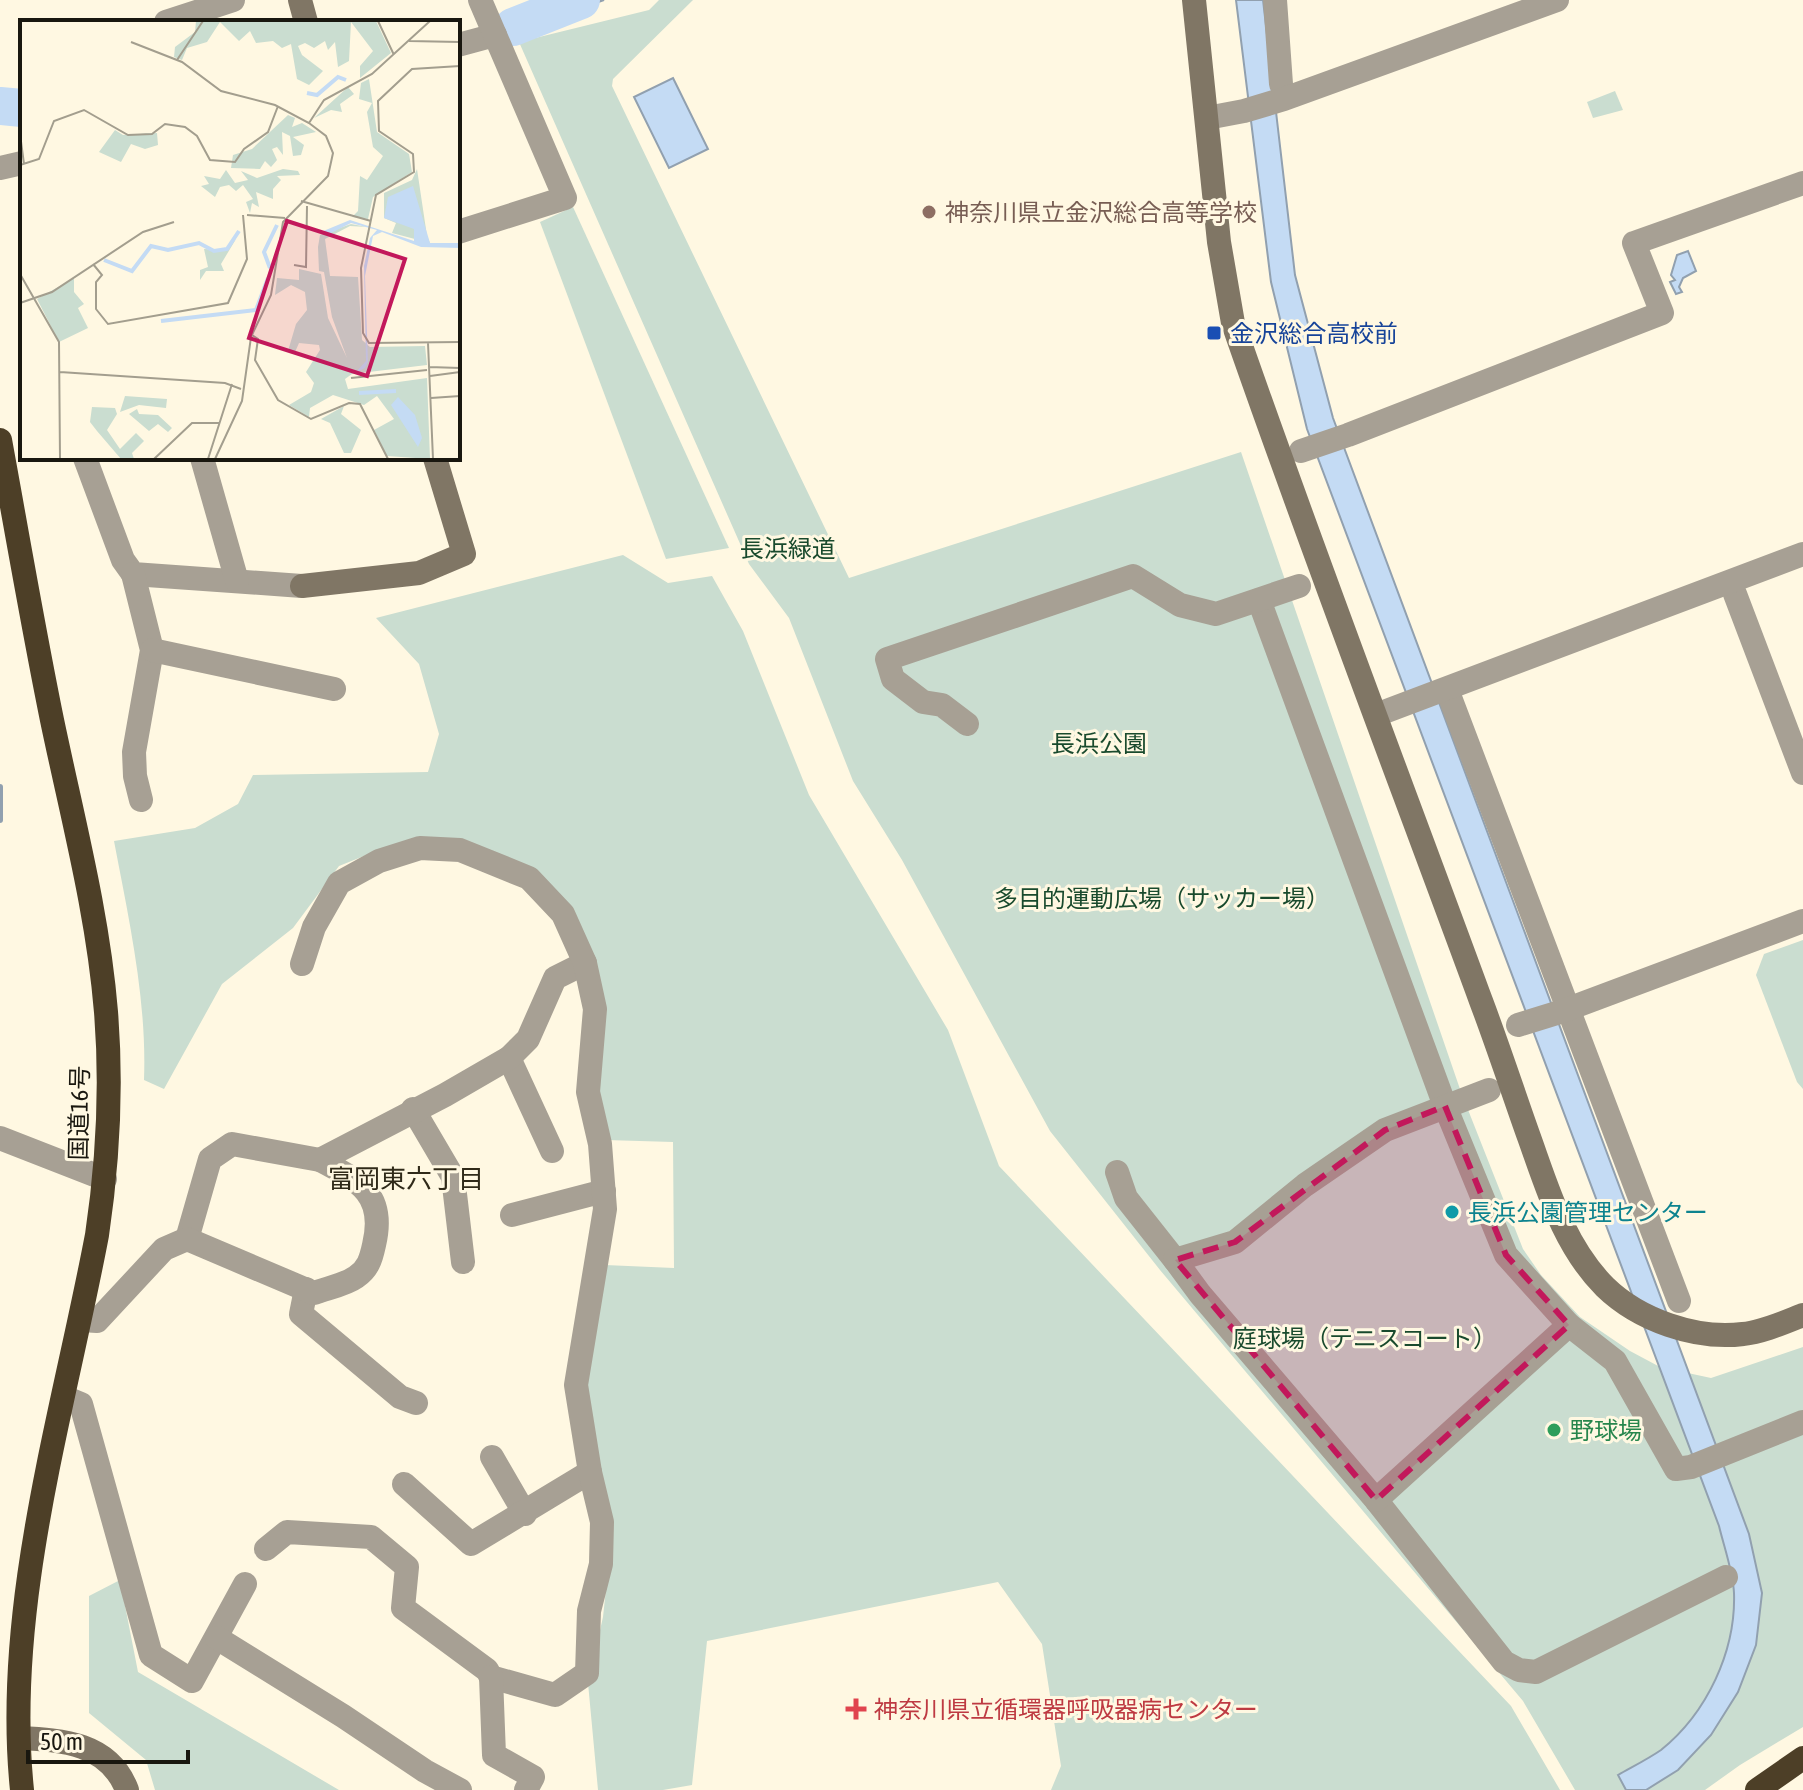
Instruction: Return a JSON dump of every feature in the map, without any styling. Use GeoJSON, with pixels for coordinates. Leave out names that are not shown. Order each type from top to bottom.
{"type":"FeatureCollection","features":[{"type":"Feature","properties":{"kind":"highway","name":"国道16号"},"geometry":{"type":"LineString","coordinates":[[0,440],[35,637],[94,924],[106,1010],[110,1096],[105,1179],[81,1320],[27,1585],[19,1738],[22,1790]]}},
{"type":"Feature","properties":{"kind":"highway"},"geometry":{"type":"LineString","coordinates":[[1757,1790],[1803,1758]]}},
{"type":"Feature","properties":{"kind":"highway"},"geometry":{"type":"LineString","coordinates":[[1767,1790],[1803,1770]]}},
{"type":"Feature","properties":{"kind":"street"},"geometry":{"type":"LineString","coordinates":[[172,20],[233,0]]}},
{"type":"Feature","properties":{"kind":"street"},"geometry":{"type":"LineString","coordinates":[[300,0],[305,20]]}},
{"type":"Feature","properties":{"kind":"street"},"geometry":{"type":"LineString","coordinates":[[460,231],[565,198],[480,0]]}},
{"type":"Feature","properties":{"kind":"street"},"geometry":{"type":"LineString","coordinates":[[1194,0],[1219,242],[1233,323],[1557,1217],[1578,1253],[1605,1287],[1629,1306],[1689,1331],[1716,1335],[1746,1334],[1803,1315]]}},
{"type":"Feature","properties":{"kind":"street"},"geometry":{"type":"LineString","coordinates":[[1275,0],[1283,92]]}},
{"type":"Feature","properties":{"kind":"street"},"geometry":{"type":"LineString","coordinates":[[1207,118],[1244,111],[1283,92],[1557,0]]}},
{"type":"Feature","properties":{"kind":"street"},"geometry":{"type":"LineString","coordinates":[[460,44],[495,35]]}},
{"type":"Feature","properties":{"kind":"street"},"geometry":{"type":"LineString","coordinates":[[0,168],[20,163]]}},
{"type":"Feature","properties":{"kind":"street"},"geometry":{"type":"LineString","coordinates":[[1301,451],[1662,313],[1634,243],[1803,183]]}},
{"type":"Feature","properties":{"kind":"street"},"geometry":{"type":"LineString","coordinates":[[86,460],[123,560],[133,574],[152,650],[134,752],[135,776],[141,800]]}},
{"type":"Feature","properties":{"kind":"street"},"geometry":{"type":"LineString","coordinates":[[203,460],[237,581]]}},
{"type":"Feature","properties":{"kind":"street"},"geometry":{"type":"LineString","coordinates":[[133,574],[302,586],[419,573],[464,554],[436,460]]}},
{"type":"Feature","properties":{"kind":"street"},"geometry":{"type":"LineString","coordinates":[[1376,715],[1411,702],[1446,695],[1803,554]]}},
{"type":"Feature","properties":{"kind":"street"},"geometry":{"type":"LineString","coordinates":[[967,724],[942,705],[923,702],[893,679],[887,659],[1133,576],[1180,605],[1216,614],[1299,586]]}},
{"type":"Feature","properties":{"kind":"street"},"geometry":{"type":"LineString","coordinates":[[1735,594],[1803,773]]}},
{"type":"Feature","properties":{"kind":"street"},"geometry":{"type":"LineString","coordinates":[[1259,600],[1445,1106],[1506,1255],[1569,1325],[1615,1361],[1676,1469],[1691,1467],[1803,1422]]}},
{"type":"Feature","properties":{"kind":"street"},"geometry":{"type":"LineString","coordinates":[[152,650],[334,689]]}},
{"type":"Feature","properties":{"kind":"street"},"geometry":{"type":"LineString","coordinates":[[1446,695],[1564,1011],[1679,1301]]}},
{"type":"Feature","properties":{"kind":"street"},"geometry":{"type":"LineString","coordinates":[[302,964],[314,927],[339,883],[379,861],[420,848],[460,850],[529,878],[563,914],[585,963],[595,1009],[588,1092],[600,1144],[605,1209],[576,1385],[590,1472],[602,1522],[601,1564],[589,1611],[587,1673],[555,1695],[491,1677]]}},
{"type":"Feature","properties":{"kind":"street"},"geometry":{"type":"LineString","coordinates":[[1518,1025],[1564,1011],[1803,921]]}},
{"type":"Feature","properties":{"kind":"street"},"geometry":{"type":"LineString","coordinates":[[320,1160],[509,1058],[528,1039],[555,978],[585,963]]}},
{"type":"Feature","properties":{"kind":"street"},"geometry":{"type":"LineString","coordinates":[[509,1058],[552,1151]]}},
{"type":"Feature","properties":{"kind":"street"},"geometry":{"type":"LineString","coordinates":[[1175,1260],[1235,1242],[1305,1185],[1385,1130],[1489,1090]]}},
{"type":"Feature","properties":{"kind":"street"},"geometry":{"type":"LineString","coordinates":[[413,1109],[453,1177],[463,1262]]}},
{"type":"Feature","properties":{"kind":"street"},"geometry":{"type":"LineString","coordinates":[[0,1138],[105,1179]]}},
{"type":"Feature","properties":{"kind":"street"},"geometry":{"type":"LineString","coordinates":[[81,1320],[97,1321],[164,1249],[187,1239],[314,1293],[355,1278],[369,1265],[378,1213],[368,1192],[353,1177],[320,1160],[232,1144],[210,1159],[187,1239]]}},
{"type":"Feature","properties":{"kind":"street"},"geometry":{"type":"LineString","coordinates":[[1117,1172],[1126,1198],[1200,1294],[1376,1500],[1504,1662],[1519,1670],[1536,1672],[1726,1577]]}},
{"type":"Feature","properties":{"kind":"street"},"geometry":{"type":"LineString","coordinates":[[512,1215],[604,1191]]}},
{"type":"Feature","properties":{"kind":"street"},"geometry":{"type":"LineString","coordinates":[[306,1289],[301,1314],[400,1397],[416,1403]]}},
{"type":"Feature","properties":{"kind":"street"},"geometry":{"type":"LineString","coordinates":[[1376,1500],[1569,1325]]}},
{"type":"Feature","properties":{"kind":"street"},"geometry":{"type":"LineString","coordinates":[[64,1397],[81,1404],[151,1655],[192,1681],[245,1584]]}},
{"type":"Feature","properties":{"kind":"street"},"geometry":{"type":"LineString","coordinates":[[492,1457],[525,1514]]}},
{"type":"Feature","properties":{"kind":"street"},"geometry":{"type":"LineString","coordinates":[[404,1484],[471,1544],[590,1472]]}},
{"type":"Feature","properties":{"kind":"street"},"geometry":{"type":"LineString","coordinates":[[266,1549],[287,1532],[371,1537],[407,1567],[403,1608],[487,1670],[491,1677],[494,1755],[533,1777],[526,1790]]}},
{"type":"Feature","properties":{"kind":"street"},"geometry":{"type":"LineString","coordinates":[[217,1638],[425,1771],[460,1790]]}},
{"type":"Feature","properties":{"kind":"street"},"geometry":{"type":"LineString","coordinates":[[19,1738],[61,1740],[83,1745],[104,1757],[122,1776],[127,1790]]}},
{"type":"Feature","properties":{"kind":"highlighted area"},"geometry":{"type":"Polygon","coordinates":[[[1445,1106],[1506,1255],[1569,1325],[1376,1500],[1175,1260],[1235,1242],[1385,1130],[1445,1106]]]}},
{"type":"Feature","properties":{"kind":"green space","name":"長浜公園"},"geometry":{"type":"Polygon","coordinates":[[[659,0],[693,0],[613,79],[612,86],[849,578],[1241,452],[1461,1092],[1523,1249],[1541,1275],[1580,1317],[1660,1367],[1711,1378],[1803,1347],[1803,1727],[1705,1790],[1575,1790],[1523,1701],[1160,1270],[1050,1131],[902,860],[853,781],[789,618],[749,564],[519,42],[649,10],[659,0]]]}},
{"type":"Feature","properties":{"kind":"green space"},"geometry":{"type":"Polygon","coordinates":[[[1615,91],[1623,110],[1593,118],[1587,102],[1615,91]]]}},
{"type":"Feature","properties":{"kind":"green space"},"geometry":{"type":"Polygon","coordinates":[[[573,207],[729,548],[666,559],[540,222],[573,207]]]}},
{"type":"Feature","properties":{"kind":"green space"},"geometry":{"type":"Polygon","coordinates":[[[623,555],[668,583],[712,576],[743,631],[809,795],[948,1030],[999,1166],[1511,1706],[1560,1790],[1051,1790],[1061,1766],[1042,1644],[998,1582],[707,1641],[692,1785],[663,1790],[598,1790],[588,1683],[603,1617],[613,1523],[582,1385],[605,1265],[674,1268],[673,1142],[606,1140],[594,1092],[601,1009],[566,911],[460,844],[374,852],[339,866],[293,928],[222,984],[164,1089],[144,1080],[140,990],[114,841],[195,828],[238,804],[253,775],[428,772],[439,734],[419,664],[376,618],[623,555]]]}},
{"type":"Feature","properties":{"kind":"green space"},"geometry":{"type":"Polygon","coordinates":[[[1803,940],[1803,1089],[1797,1082],[1756,975],[1764,954],[1803,940]]]}},
{"type":"Feature","properties":{"kind":"green space"},"geometry":{"type":"Polygon","coordinates":[[[120,1580],[138,1672],[339,1790],[155,1790],[146,1760],[89,1713],[89,1596],[120,1580]]]}},
{"type":"Feature","properties":{"kind":"water"},"geometry":{"type":"Polygon","coordinates":[[[534,0],[604,0],[527,27],[520,7],[534,0]]]}},
{"type":"Feature","properties":{"kind":"water"},"geometry":{"type":"Polygon","coordinates":[[[1236,0],[1263,0],[1295,275],[1333,418],[1749,1534],[1762,1593],[1756,1645],[1738,1692],[1711,1735],[1678,1770],[1646,1790],[1626,1790],[1618,1775],[1661,1750],[1677,1735],[1692,1718],[1716,1679],[1730,1637],[1733,1615],[1730,1568],[1719,1526],[1307,429],[1271,282],[1236,0]]]}},
{"type":"Feature","properties":{"kind":"water"},"geometry":{"type":"Polygon","coordinates":[[[673,78],[708,149],[669,168],[634,97],[673,78]]]}},
{"type":"Feature","properties":{"kind":"water"},"geometry":{"type":"Polygon","coordinates":[[[1688,251],[1696,271],[1683,278],[1679,287],[1682,292],[1676,294],[1670,282],[1675,280],[1671,275],[1677,255],[1688,251]]]}},
{"type":"Feature","properties":{"kind":"waterway"},"geometry":{"type":"LineString","coordinates":[[513,27],[581,0]]}},
{"type":"Feature","properties":{"kind":"waterway"},"geometry":{"type":"LineString","coordinates":[[0,106],[20,108]]}},
{"type":"Feature","properties":{"kind":"waterway"},"geometry":{"type":"LineString","coordinates":[[0,787],[0,820]]}},
{"type":"Feature","properties":{"kind":"place","name":"神奈川県立金沢総合高等学校"},"geometry":{"type":"Point","coordinates":[929,212]}},
{"type":"Feature","properties":{"kind":"place","name":"金沢総合高校前"},"geometry":{"type":"Point","coordinates":[1214,333]}},
{"type":"Feature","properties":{"kind":"place","name":"長浜公園管理センター"},"geometry":{"type":"Point","coordinates":[1452,1212]}},
{"type":"Feature","properties":{"kind":"place","name":"野球場"},"geometry":{"type":"Point","coordinates":[1554,1430]}},
{"type":"Feature","properties":{"kind":"place","name":"神奈川県立循環器呼吸器病センター"},"geometry":{"type":"Point","coordinates":[856,1709]}},
{"type":"Feature","properties":{"kind":"district","name":"富岡東六丁目"},"geometry":{"type":"Point","coordinates":[406,1179]}},
{"type":"Feature","properties":{"kind":"park label","name":"長浜緑道"},"geometry":{"type":"Point","coordinates":[788,548]}},
{"type":"Feature","properties":{"kind":"park label","name":"多目的運動広場（サッカー場）"},"geometry":{"type":"Point","coordinates":[1162,898]}},
{"type":"Feature","properties":{"kind":"park label","name":"庭球場（テニスコート）"},"geometry":{"type":"Point","coordinates":[1365,1338]}}]}
